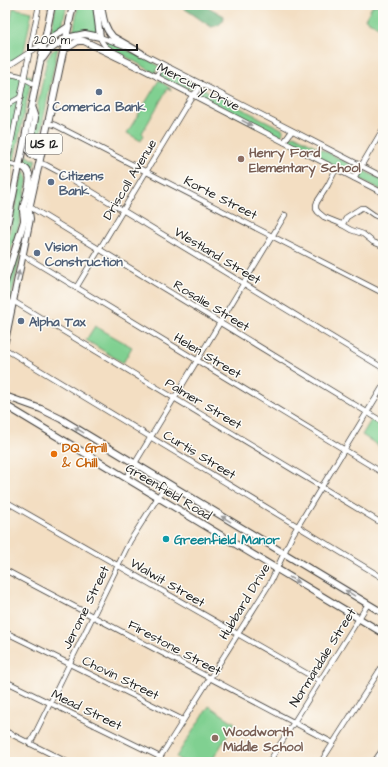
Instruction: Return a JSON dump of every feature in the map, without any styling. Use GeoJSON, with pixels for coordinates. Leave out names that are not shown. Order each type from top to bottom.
{"type":"FeatureCollection","features":[{"type":"Feature","properties":{"kind":"main road","name":"US 12"},"geometry":{"type":"LineString","coordinates":[[5,234],[52,5]]}},
{"type":"Feature","properties":{"kind":"main road","name":"US 12"},"geometry":{"type":"LineString","coordinates":[[5,282],[24,221],[30,208],[64,50],[72,5]]}},
{"type":"Feature","properties":{"kind":"main road"},"geometry":{"type":"LineString","coordinates":[[40,63],[48,50],[66,38],[85,34],[100,37],[96,5]]}},
{"type":"Feature","properties":{"kind":"main road"},"geometry":{"type":"LineString","coordinates":[[101,5],[103,21],[110,34],[141,53]]}},
{"type":"Feature","properties":{"kind":"main road"},"geometry":{"type":"LineString","coordinates":[[44,43],[68,27]]}},
{"type":"Feature","properties":{"kind":"main road"},"geometry":{"type":"LineString","coordinates":[[64,50],[78,41],[84,41],[138,67]]}},
{"type":"Feature","properties":{"kind":"main road"},"geometry":{"type":"LineString","coordinates":[[32,107],[35,118],[29,151],[32,155],[36,156],[43,147]]}},
{"type":"Feature","properties":{"kind":"main road"},"geometry":{"type":"LineString","coordinates":[[20,166],[26,169],[30,177],[23,211],[24,221]]}},
{"type":"Feature","properties":{"kind":"main road"},"geometry":{"type":"LineString","coordinates":[[5,223],[12,203]]}},
{"type":"Feature","properties":{"kind":"main road"},"geometry":{"type":"LineString","coordinates":[[5,341],[30,219],[30,208]]}},
{"type":"Feature","properties":{"kind":"main road","name":"Greenfield Road"},"geometry":{"type":"LineString","coordinates":[[5,396],[41,409],[61,419],[383,613]]}},
{"type":"Feature","properties":{"kind":"main road"},"geometry":{"type":"LineString","coordinates":[[14,411],[18,403],[23,402]]}},
{"type":"Feature","properties":{"kind":"main road","name":"Greenfield Road"},"geometry":{"type":"LineString","coordinates":[[5,406],[383,633]]}},
{"type":"Feature","properties":{"kind":"street"},"geometry":{"type":"LineString","coordinates":[[20,166],[6,163],[25,78],[39,5]]}},
{"type":"Feature","properties":{"kind":"street","name":"Mercury Drive"},"geometry":{"type":"LineString","coordinates":[[100,37],[141,53],[383,178]]}},
{"type":"Feature","properties":{"kind":"street","name":"Mercury Drive"},"geometry":{"type":"LineString","coordinates":[[100,37],[102,43],[106,47],[138,67],[383,193]]}},
{"type":"Feature","properties":{"kind":"street"},"geometry":{"type":"LineString","coordinates":[[5,68],[44,43]]}},
{"type":"Feature","properties":{"kind":"street"},"geometry":{"type":"LineString","coordinates":[[157,77],[162,68],[168,67]]}},
{"type":"Feature","properties":{"kind":"street"},"geometry":{"type":"LineString","coordinates":[[5,74],[20,76],[36,85]]}},
{"type":"Feature","properties":{"kind":"street","name":"Driscoll Avenue"},"geometry":{"type":"LineString","coordinates":[[76,288],[193,94],[199,90],[200,83]]}},
{"type":"Feature","properties":{"kind":"street"},"geometry":{"type":"LineString","coordinates":[[5,106],[21,97]]}},
{"type":"Feature","properties":{"kind":"street","name":"Korte Street"},"geometry":{"type":"LineString","coordinates":[[48,123],[55,125],[146,171],[383,293]]}},
{"type":"Feature","properties":{"kind":"street"},"geometry":{"type":"LineString","coordinates":[[354,178],[383,129]]}},
{"type":"Feature","properties":{"kind":"street"},"geometry":{"type":"LineString","coordinates":[[284,142],[292,130]]}},
{"type":"Feature","properties":{"kind":"street","name":"Westland Street"},"geometry":{"type":"LineString","coordinates":[[40,163],[63,174],[383,368]]}},
{"type":"Feature","properties":{"kind":"street"},"geometry":{"type":"LineString","coordinates":[[336,169],[317,202],[316,209],[324,217],[363,234],[373,242],[383,246]]}},
{"type":"Feature","properties":{"kind":"street","name":"Rosalie Street"},"geometry":{"type":"LineString","coordinates":[[30,208],[383,422]]}},
{"type":"Feature","properties":{"kind":"street"},"geometry":{"type":"LineString","coordinates":[[342,225],[349,216],[361,208],[364,208],[383,219]]}},
{"type":"Feature","properties":{"kind":"street"},"geometry":{"type":"LineString","coordinates":[[126,478],[285,215]]}},
{"type":"Feature","properties":{"kind":"street","name":"Helen Street"},"geometry":{"type":"LineString","coordinates":[[22,255],[383,473]]}},
{"type":"Feature","properties":{"kind":"street","name":"Palmer Street"},"geometry":{"type":"LineString","coordinates":[[13,301],[383,524]]}},
{"type":"Feature","properties":{"kind":"street","name":"Curtis Street"},"geometry":{"type":"LineString","coordinates":[[5,349],[383,578]]}},
{"type":"Feature","properties":{"kind":"street","name":"Hubbard Drive"},"geometry":{"type":"LineString","coordinates":[[158,760],[270,584],[298,526],[383,386]]}},
{"type":"Feature","properties":{"kind":"street","name":"Jerome Street"},"geometry":{"type":"LineString","coordinates":[[30,744],[130,541],[167,483]]}},
{"type":"Feature","properties":{"kind":"street","name":"Walwit Street"},"geometry":{"type":"LineString","coordinates":[[5,501],[320,681]]}},
{"type":"Feature","properties":{"kind":"street","name":"Firestone Street"},"geometry":{"type":"LineString","coordinates":[[5,570],[333,743]]}},
{"type":"Feature","properties":{"kind":"street","name":"Normandale Street"},"geometry":{"type":"LineString","coordinates":[[269,762],[368,604]]}},
{"type":"Feature","properties":{"kind":"street","name":"Chovin Street"},"geometry":{"type":"LineString","coordinates":[[5,632],[183,720]]}},
{"type":"Feature","properties":{"kind":"street"},"geometry":{"type":"LineString","coordinates":[[321,762],[383,666]]}},
{"type":"Feature","properties":{"kind":"street","name":"Mead Street"},"geometry":{"type":"LineString","coordinates":[[5,681],[158,760]]}},
{"type":"Feature","properties":{"kind":"street"},"geometry":{"type":"LineString","coordinates":[[5,732],[67,762]]}},
{"type":"Feature","properties":{"kind":"street"},"geometry":{"type":"LineString","coordinates":[[374,762],[383,749]]}},
{"type":"Feature","properties":{"kind":"green space"},"geometry":{"type":"Polygon","coordinates":[[[56,5],[67,5],[62,26],[50,37],[56,5]]]}},
{"type":"Feature","properties":{"kind":"green space"},"geometry":{"type":"Polygon","coordinates":[[[78,5],[95,5],[99,34],[73,35],[78,5]]]}},
{"type":"Feature","properties":{"kind":"green space"},"geometry":{"type":"Polygon","coordinates":[[[179,5],[206,5],[224,16],[224,18],[220,24],[211,27],[179,5]]]}},
{"type":"Feature","properties":{"kind":"green space"},"geometry":{"type":"Polygon","coordinates":[[[373,5],[383,5],[383,30],[365,19],[373,5]]]}},
{"type":"Feature","properties":{"kind":"green space"},"geometry":{"type":"Polygon","coordinates":[[[13,8],[32,12],[23,56],[5,64],[5,32],[7,23],[10,23],[13,8]]]}},
{"type":"Feature","properties":{"kind":"green space"},"geometry":{"type":"Polygon","coordinates":[[[103,39],[153,62],[159,67],[155,73],[107,46],[103,39]]]}},
{"type":"Feature","properties":{"kind":"green space"},"geometry":{"type":"Polygon","coordinates":[[[58,47],[37,151],[34,153],[30,149],[47,59],[51,52],[58,47]]]}},
{"type":"Feature","properties":{"kind":"green space"},"geometry":{"type":"Polygon","coordinates":[[[5,71],[32,76],[5,204],[5,71]]]}},
{"type":"Feature","properties":{"kind":"green space"},"geometry":{"type":"Polygon","coordinates":[[[163,71],[195,84],[194,89],[192,90],[168,81],[160,76],[163,71]]]}},
{"type":"Feature","properties":{"kind":"green space"},"geometry":{"type":"Polygon","coordinates":[[[159,80],[171,90],[168,88],[142,133],[144,135],[141,141],[127,133],[159,80]]]}},
{"type":"Feature","properties":{"kind":"green space"},"geometry":{"type":"Polygon","coordinates":[[[201,88],[280,128],[283,130],[282,135],[278,137],[197,95],[201,88]]]}},
{"type":"Feature","properties":{"kind":"green space"},"geometry":{"type":"Polygon","coordinates":[[[294,135],[354,166],[355,168],[351,174],[290,143],[289,138],[294,135]]]}},
{"type":"Feature","properties":{"kind":"green space"},"geometry":{"type":"Polygon","coordinates":[[[27,155],[32,159],[36,159],[32,175],[25,165],[27,155]]]}},
{"type":"Feature","properties":{"kind":"green space"},"geometry":{"type":"Polygon","coordinates":[[[24,170],[28,179],[20,223],[5,268],[5,254],[24,170]]]}},
{"type":"Feature","properties":{"kind":"green space"},"geometry":{"type":"Polygon","coordinates":[[[363,171],[383,180],[383,191],[359,178],[363,171]]]}},
{"type":"Feature","properties":{"kind":"green space"},"geometry":{"type":"Polygon","coordinates":[[[24,237],[5,329],[5,294],[24,237]]]}},
{"type":"Feature","properties":{"kind":"green space"},"geometry":{"type":"Polygon","coordinates":[[[95,326],[132,347],[123,363],[86,340],[95,326]]]}},
{"type":"Feature","properties":{"kind":"green space"},"geometry":{"type":"Polygon","coordinates":[[[371,420],[383,427],[382,448],[362,435],[371,420]]]}},
{"type":"Feature","properties":{"kind":"green space"},"geometry":{"type":"Polygon","coordinates":[[[209,706],[235,723],[211,762],[183,762],[176,757],[209,706]]]}},
{"type":"Feature","properties":{"kind":"place","name":"Comerica Bank"},"geometry":{"type":"Point","coordinates":[99,92]}},
{"type":"Feature","properties":{"kind":"place","name":"Henry Ford Elementary School"},"geometry":{"type":"Point","coordinates":[241,159]}},
{"type":"Feature","properties":{"kind":"place","name":"Citizens Bank"},"geometry":{"type":"Point","coordinates":[51,182]}},
{"type":"Feature","properties":{"kind":"place","name":"Vision Construction"},"geometry":{"type":"Point","coordinates":[37,253]}},
{"type":"Feature","properties":{"kind":"place","name":"Alpha Tax"},"geometry":{"type":"Point","coordinates":[21,321]}},
{"type":"Feature","properties":{"kind":"place","name":"DQ Grill & Chill"},"geometry":{"type":"Point","coordinates":[54,454]}},
{"type":"Feature","properties":{"kind":"place","name":"Greenfield Manor"},"geometry":{"type":"Point","coordinates":[166,539]}},
{"type":"Feature","properties":{"kind":"place","name":"Woodworth Middle School"},"geometry":{"type":"Point","coordinates":[215,738]}}]}
